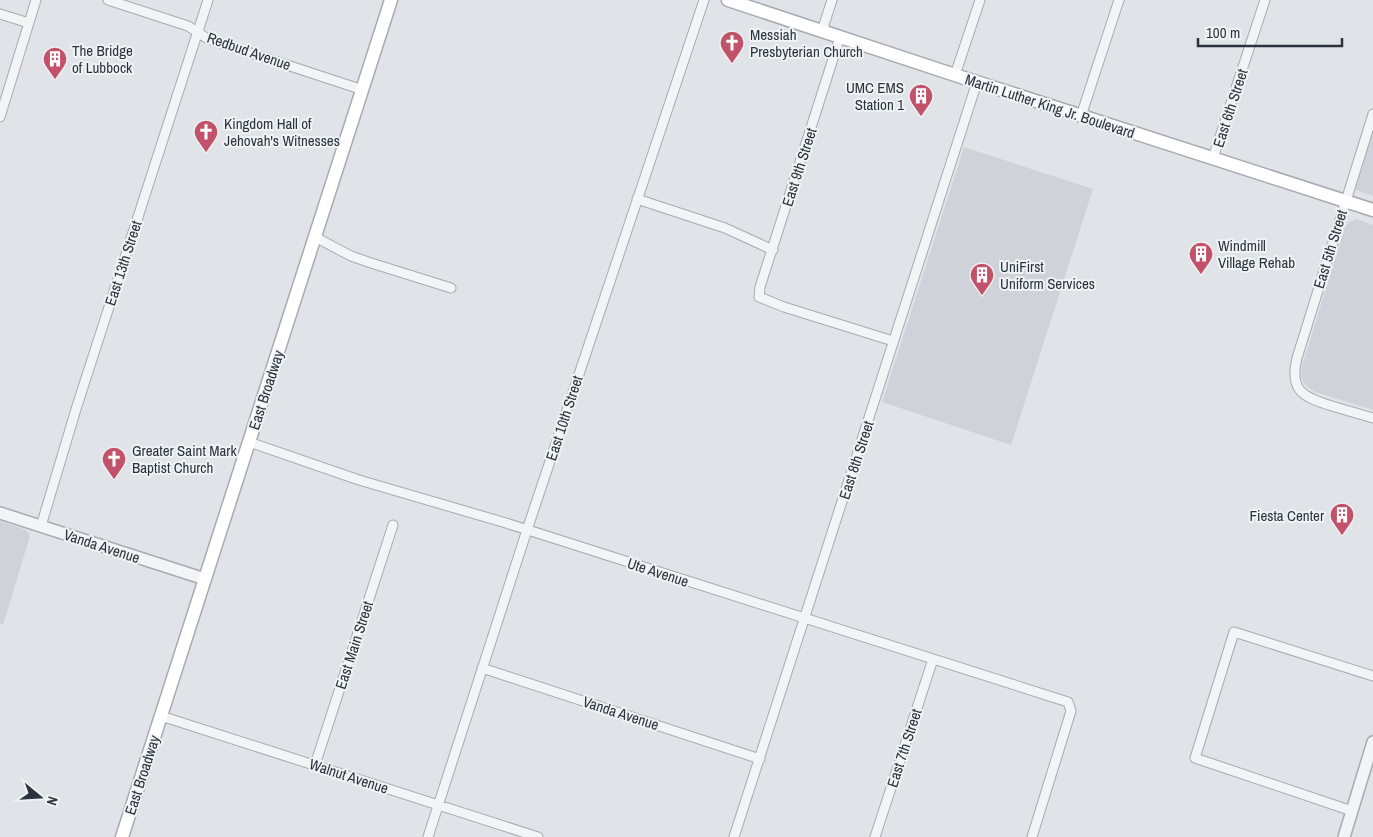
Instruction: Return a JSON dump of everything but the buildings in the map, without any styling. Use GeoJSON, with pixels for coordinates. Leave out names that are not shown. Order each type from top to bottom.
{"type":"FeatureCollection","features":[{"type":"Feature","properties":{"kind":"main road","name":"East Broadway"},"geometry":{"type":"LineString","coordinates":[[122,837],[391,0]]}},
{"type":"Feature","properties":{"kind":"main road","name":"Martin Luther King Jr. Boulevard"},"geometry":{"type":"LineString","coordinates":[[728,0],[1373,210]]}},
{"type":"Feature","properties":{"kind":"street"},"geometry":{"type":"LineString","coordinates":[[0,117],[36,0]]}},
{"type":"Feature","properties":{"kind":"street","name":"Redbud Avenue"},"geometry":{"type":"LineString","coordinates":[[108,0],[188,26],[208,39],[363,90]]}},
{"type":"Feature","properties":{"kind":"street","name":"East 13th Street"},"geometry":{"type":"LineString","coordinates":[[41,526],[77,406],[208,0]]}},
{"type":"Feature","properties":{"kind":"street","name":"East 10th Street"},"geometry":{"type":"LineString","coordinates":[[428,837],[527,530],[704,0]]}},
{"type":"Feature","properties":{"kind":"street"},"geometry":{"type":"LineString","coordinates":[[822,31],[832,0]]}},
{"type":"Feature","properties":{"kind":"street"},"geometry":{"type":"LineString","coordinates":[[955,75],[980,0]]}},
{"type":"Feature","properties":{"kind":"street"},"geometry":{"type":"LineString","coordinates":[[1081,116],[1119,0]]}},
{"type":"Feature","properties":{"kind":"street","name":"East 6th Street"},"geometry":{"type":"LineString","coordinates":[[1213,158],[1265,0]]}},
{"type":"Feature","properties":{"kind":"street"},"geometry":{"type":"LineString","coordinates":[[0,14],[29,23]]}},
{"type":"Feature","properties":{"kind":"street","name":"East 9th Street"},"geometry":{"type":"LineString","coordinates":[[840,37],[760,288],[759,297],[784,307],[893,341]]}},
{"type":"Feature","properties":{"kind":"street","name":"East 8th Street"},"geometry":{"type":"LineString","coordinates":[[734,837],[977,82]]}},
{"type":"Feature","properties":{"kind":"street","name":"East 5th Street"},"geometry":{"type":"LineString","coordinates":[[1373,114],[1295,365],[1294,377],[1296,385],[1302,394],[1309,399],[1373,418]]}},
{"type":"Feature","properties":{"kind":"street"},"geometry":{"type":"LineString","coordinates":[[637,199],[725,228],[773,250]]}},
{"type":"Feature","properties":{"kind":"street"},"geometry":{"type":"LineString","coordinates":[[315,237],[351,256],[452,288]]}},
{"type":"Feature","properties":{"kind":"street","name":"Ute Avenue"},"geometry":{"type":"LineString","coordinates":[[249,442],[352,478],[527,530],[1068,702],[1071,710],[1032,837]]}},
{"type":"Feature","properties":{"kind":"street","name":"Vanda Avenue"},"geometry":{"type":"LineString","coordinates":[[0,513],[205,579]]}},
{"type":"Feature","properties":{"kind":"street","name":"East Main Street"},"geometry":{"type":"LineString","coordinates":[[315,765],[393,525]]}},
{"type":"Feature","properties":{"kind":"street"},"geometry":{"type":"LineString","coordinates":[[1352,811],[1195,758],[1234,632],[1373,676]]}},
{"type":"Feature","properties":{"kind":"street","name":"East 7th Street"},"geometry":{"type":"LineString","coordinates":[[875,837],[933,659]]}},
{"type":"Feature","properties":{"kind":"street","name":"Vanda Avenue"},"geometry":{"type":"LineString","coordinates":[[482,668],[760,759]]}},
{"type":"Feature","properties":{"kind":"street","name":"Walnut Avenue"},"geometry":{"type":"LineString","coordinates":[[161,716],[538,837]]}},
{"type":"Feature","properties":{"kind":"street"},"geometry":{"type":"LineString","coordinates":[[1344,837],[1373,742]]}},
{"type":"Feature","properties":{"kind":"shaded area"},"geometry":{"type":"Polygon","coordinates":[[[1373,132],[1373,196],[1353,189],[1373,132]]]}},
{"type":"Feature","properties":{"kind":"shaded area"},"geometry":{"type":"Polygon","coordinates":[[[964,147],[1093,189],[1011,445],[882,402],[964,147]]]}},
{"type":"Feature","properties":{"kind":"shaded area"},"geometry":{"type":"Polygon","coordinates":[[[1357,219],[1373,225],[1373,410],[1315,392],[1305,385],[1301,376],[1302,366],[1345,227],[1349,222],[1357,219]]]}},
{"type":"Feature","properties":{"kind":"shaded area"},"geometry":{"type":"Polygon","coordinates":[[[0,521],[26,530],[30,536],[3,625],[0,623],[0,521]]]}},
{"type":"Feature","properties":{"kind":"place","name":"Messiah Presbyterian Church"},"geometry":{"type":"Point","coordinates":[732,64]}},
{"type":"Feature","properties":{"kind":"place","name":"The Bridge of Lubbock"},"geometry":{"type":"Point","coordinates":[55,80]}},
{"type":"Feature","properties":{"kind":"place","name":"UMC EMS Station 1"},"geometry":{"type":"Point","coordinates":[921,117]}},
{"type":"Feature","properties":{"kind":"place","name":"Kingdom Hall of Jehovah's Witnesses"},"geometry":{"type":"Point","coordinates":[206,153]}},
{"type":"Feature","properties":{"kind":"place","name":"Windmill Village Rehab"},"geometry":{"type":"Point","coordinates":[1201,275]}},
{"type":"Feature","properties":{"kind":"place","name":"UniFirst Uniform Services"},"geometry":{"type":"Point","coordinates":[982,296]}},
{"type":"Feature","properties":{"kind":"place","name":"Greater Saint Mark Baptist Church"},"geometry":{"type":"Point","coordinates":[114,480]}},
{"type":"Feature","properties":{"kind":"place","name":"Fiesta Center"},"geometry":{"type":"Point","coordinates":[1342,536]}}]}
